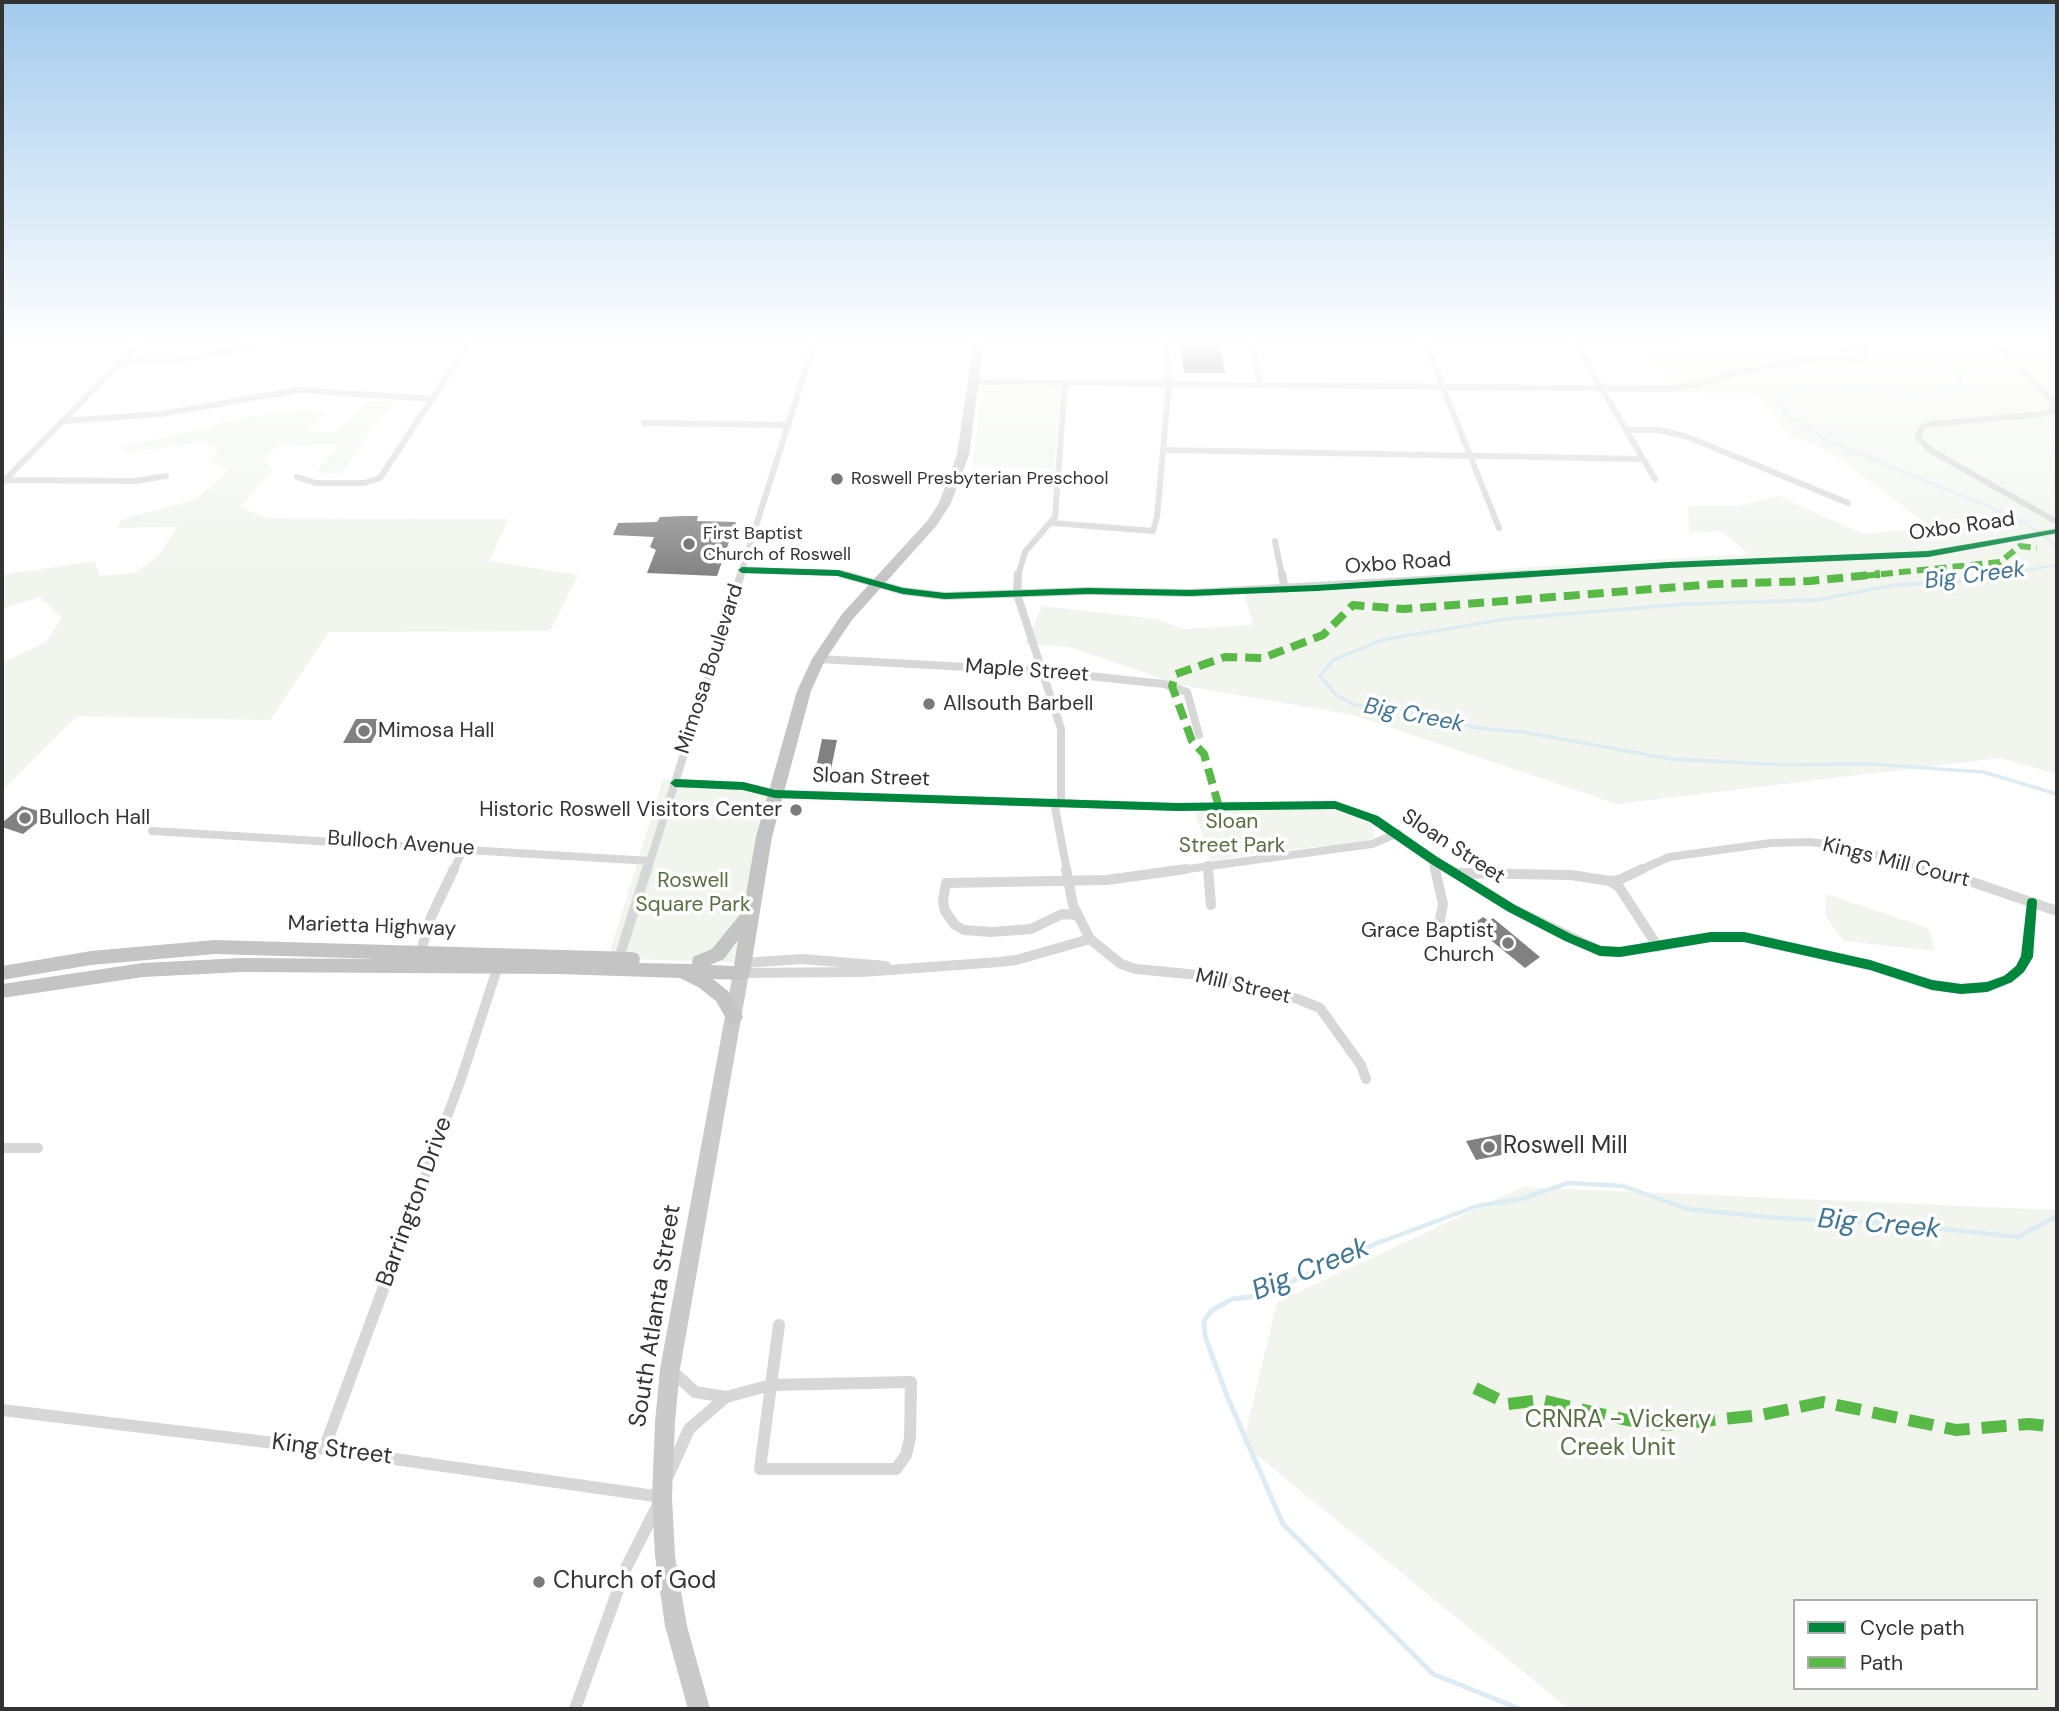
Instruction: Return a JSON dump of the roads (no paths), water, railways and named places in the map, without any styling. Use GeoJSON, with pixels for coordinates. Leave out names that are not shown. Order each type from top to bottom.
{"type":"FeatureCollection","features":[{"type":"Feature","properties":{"kind":"highway"},"geometry":{"type":"LineString","coordinates":[[742,968],[764,837],[801,699],[819,659],[848,617],[933,522],[954,484],[963,455],[968,420]]}},
{"type":"Feature","properties":{"kind":"highway"},"geometry":{"type":"LineString","coordinates":[[699,962],[712,958],[723,949],[751,910]]}},
{"type":"Feature","properties":{"kind":"highway","name":"Marietta Highway"},"geometry":{"type":"LineString","coordinates":[[2,973],[91,958],[183,949],[247,947],[421,951],[500,960],[664,970],[742,968]]}},
{"type":"Feature","properties":{"kind":"highway","name":"Marietta Highway"},"geometry":{"type":"LineString","coordinates":[[2,991],[82,977],[176,967],[618,958],[699,962],[742,968]]}},
{"type":"Feature","properties":{"kind":"highway"},"geometry":{"type":"LineString","coordinates":[[664,970],[704,982],[722,996],[734,1017]]}},
{"type":"Feature","properties":{"kind":"main road","name":"South Atlanta Street"},"geometry":{"type":"LineString","coordinates":[[699,1709],[684,1661],[670,1590],[662,1494],[664,1422],[670,1369],[742,968]]}},
{"type":"Feature","properties":{"kind":"street"},"geometry":{"type":"LineString","coordinates":[[3,481],[62,421],[78,420]]}},
{"type":"Feature","properties":{"kind":"street"},"geometry":{"type":"LineString","coordinates":[[297,477],[316,483],[364,483],[380,478],[419,420]]}},
{"type":"Feature","properties":{"kind":"street","name":"Mimosa Boulevard"},"geometry":{"type":"LineString","coordinates":[[618,958],[791,420]]}},
{"type":"Feature","properties":{"kind":"street"},"geometry":{"type":"LineString","coordinates":[[1042,671],[1017,594],[1018,570],[1025,552],[1053,523],[1062,420]]}},
{"type":"Feature","properties":{"kind":"street"},"geometry":{"type":"LineString","coordinates":[[1053,523],[1153,531],[1166,420]]}},
{"type":"Feature","properties":{"kind":"street"},"geometry":{"type":"LineString","coordinates":[[1457,420],[1499,528]]}},
{"type":"Feature","properties":{"kind":"street"},"geometry":{"type":"LineString","coordinates":[[1620,420],[1655,479]]}},
{"type":"Feature","properties":{"kind":"street"},"geometry":{"type":"LineString","coordinates":[[1978,420],[1931,424],[1922,427],[1918,437],[1930,450],[2057,522]]}},
{"type":"Feature","properties":{"kind":"street"},"geometry":{"type":"LineString","coordinates":[[644,423],[789,425]]}},
{"type":"Feature","properties":{"kind":"street"},"geometry":{"type":"LineString","coordinates":[[1626,430],[1658,430],[1688,437],[1849,503]]}},
{"type":"Feature","properties":{"kind":"street"},"geometry":{"type":"LineString","coordinates":[[1164,450],[1643,459]]}},
{"type":"Feature","properties":{"kind":"street"},"geometry":{"type":"LineString","coordinates":[[3,481],[136,481],[166,476]]}},
{"type":"Feature","properties":{"kind":"street","name":"Oxbo Road"},"geometry":{"type":"LineString","coordinates":[[742,570],[838,573],[934,595],[1285,589],[1668,565],[1928,554],[2057,531]]}},
{"type":"Feature","properties":{"kind":"street"},"geometry":{"type":"LineString","coordinates":[[1275,541],[1285,589]]}},
{"type":"Feature","properties":{"kind":"street","name":"Maple Street"},"geometry":{"type":"LineString","coordinates":[[819,659],[1042,671],[1153,682],[1187,692],[1199,735]]}},
{"type":"Feature","properties":{"kind":"street","name":"Mill Street"},"geometry":{"type":"LineString","coordinates":[[1042,671],[1060,729],[1057,802],[1068,879],[1077,915],[1090,939],[1121,964],[1136,969],[1209,976],[1298,999],[1320,1008],[1361,1065],[1366,1079]]}},
{"type":"Feature","properties":{"kind":"street"},"geometry":{"type":"LineString","coordinates":[[675,783],[743,786],[775,794]]}},
{"type":"Feature","properties":{"kind":"street","name":"Sloan Street"},"geometry":{"type":"LineString","coordinates":[[775,794],[1219,807],[1335,804],[1360,812],[1398,833],[1432,859],[1511,908],[1585,946],[1610,952],[1658,947],[1711,937],[1744,937],[1870,965],[1932,985],[1961,989],[1987,987],[2008,979],[2020,969],[2027,957],[2032,902]]}},
{"type":"Feature","properties":{"kind":"street","name":"Bulloch Avenue"},"geometry":{"type":"LineString","coordinates":[[152,831],[650,861]]}},
{"type":"Feature","properties":{"kind":"street"},"geometry":{"type":"LineString","coordinates":[[1077,915],[1062,914],[1031,929],[964,930],[955,925],[945,911],[943,901],[946,884],[964,881],[1108,880],[1372,844],[1398,833]]}},
{"type":"Feature","properties":{"kind":"street","name":"Kings Mill Court"},"geometry":{"type":"LineString","coordinates":[[1610,881],[1619,880],[1669,857],[1772,843],[1809,842],[1836,845],[1921,866],[2057,911]]}},
{"type":"Feature","properties":{"kind":"street"},"geometry":{"type":"LineString","coordinates":[[421,951],[430,917],[464,848]]}},
{"type":"Feature","properties":{"kind":"street"},"geometry":{"type":"LineString","coordinates":[[1432,859],[1443,904],[1438,930]]}},
{"type":"Feature","properties":{"kind":"street"},"geometry":{"type":"LineString","coordinates":[[1208,865],[1211,905]]}},
{"type":"Feature","properties":{"kind":"street"},"geometry":{"type":"LineString","coordinates":[[1457,873],[1570,875],[1610,881],[1619,887],[1658,947]]}},
{"type":"Feature","properties":{"kind":"street"},"geometry":{"type":"LineString","coordinates":[[742,968],[824,974],[1016,960],[1090,939]]}},
{"type":"Feature","properties":{"kind":"street","name":"Barrington Drive"},"geometry":{"type":"LineString","coordinates":[[324,1449],[461,1079],[500,960]]}},
{"type":"Feature","properties":{"kind":"street"},"geometry":{"type":"LineString","coordinates":[[2,1148],[38,1148]]}},
{"type":"Feature","properties":{"kind":"street"},"geometry":{"type":"LineString","coordinates":[[670,1369],[695,1392],[726,1397],[772,1385],[911,1382],[910,1438],[906,1455],[896,1469],[760,1469],[772,1385],[779,1325]]}},
{"type":"Feature","properties":{"kind":"street"},"geometry":{"type":"LineString","coordinates":[[575,1709],[626,1568],[690,1429],[726,1397]]}},
{"type":"Feature","properties":{"kind":"street","name":"King Street"},"geometry":{"type":"LineString","coordinates":[[2,1410],[662,1494]]}},
{"type":"Feature","properties":{"kind":"waterway"},"geometry":{"type":"LineString","coordinates":[[1796,420],[1830,442],[2017,518],[2044,535],[2057,548]]}},
{"type":"Feature","properties":{"kind":"waterway","name":"Big Creek"},"geometry":{"type":"LineString","coordinates":[[1993,576],[2057,565]]}},
{"type":"Feature","properties":{"kind":"waterway","name":"Big Creek"},"geometry":{"type":"LineString","coordinates":[[2004,574],[1956,582],[1895,585],[1816,600],[1686,604],[1506,619],[1382,640],[1333,660],[1320,676],[1336,695],[1355,705],[1407,710],[1478,728],[1523,732],[1671,759],[1785,765],[1870,764],[1983,772],[2057,794]]}},
{"type":"Feature","properties":{"kind":"waterway","name":"Big Creek"},"geometry":{"type":"LineString","coordinates":[[1378,1243],[1477,1206],[1521,1199],[1568,1183],[1623,1186],[1687,1209],[1778,1218],[1898,1224],[2018,1237],[2057,1216]]}},
{"type":"Feature","properties":{"kind":"waterway","name":"Big Creek"},"geometry":{"type":"LineString","coordinates":[[1382,1241],[1258,1296],[1232,1299],[1211,1311],[1204,1321],[1205,1336],[1227,1396],[1283,1524],[1433,1674],[1520,1709]]}},
{"type":"Feature","properties":{"kind":"place","name":"Roswell Presbyterian Preschool"},"geometry":{"type":"Point","coordinates":[837,479]}},
{"type":"Feature","properties":{"kind":"place","name":"First Baptist Church of Roswell"},"geometry":{"type":"Point","coordinates":[689,544]}},
{"type":"Feature","properties":{"kind":"place","name":"Allsouth Barbell"},"geometry":{"type":"Point","coordinates":[929,704]}},
{"type":"Feature","properties":{"kind":"place","name":"Mimosa Hall"},"geometry":{"type":"Point","coordinates":[364,731]}},
{"type":"Feature","properties":{"kind":"place","name":"Historic Roswell Visitors Center"},"geometry":{"type":"Point","coordinates":[796,810]}},
{"type":"Feature","properties":{"kind":"place","name":"Bulloch Hall"},"geometry":{"type":"Point","coordinates":[25,818]}},
{"type":"Feature","properties":{"kind":"place","name":"Grace Baptist Church"},"geometry":{"type":"Point","coordinates":[1508,943]}},
{"type":"Feature","properties":{"kind":"place","name":"Roswell Mill"},"geometry":{"type":"Point","coordinates":[1489,1147]}},
{"type":"Feature","properties":{"kind":"place","name":"Church of God"},"geometry":{"type":"Point","coordinates":[539,1582]}},
{"type":"Feature","properties":{"kind":"park label","name":"Sloan Street Park"},"geometry":{"type":"Point","coordinates":[1232,834]}},
{"type":"Feature","properties":{"kind":"park label","name":"Roswell Square Park"},"geometry":{"type":"Point","coordinates":[693,893]}},
{"type":"Feature","properties":{"kind":"park label","name":"CRNRA - Vickery Creek Unit"},"geometry":{"type":"Point","coordinates":[1618,1435]}}]}
